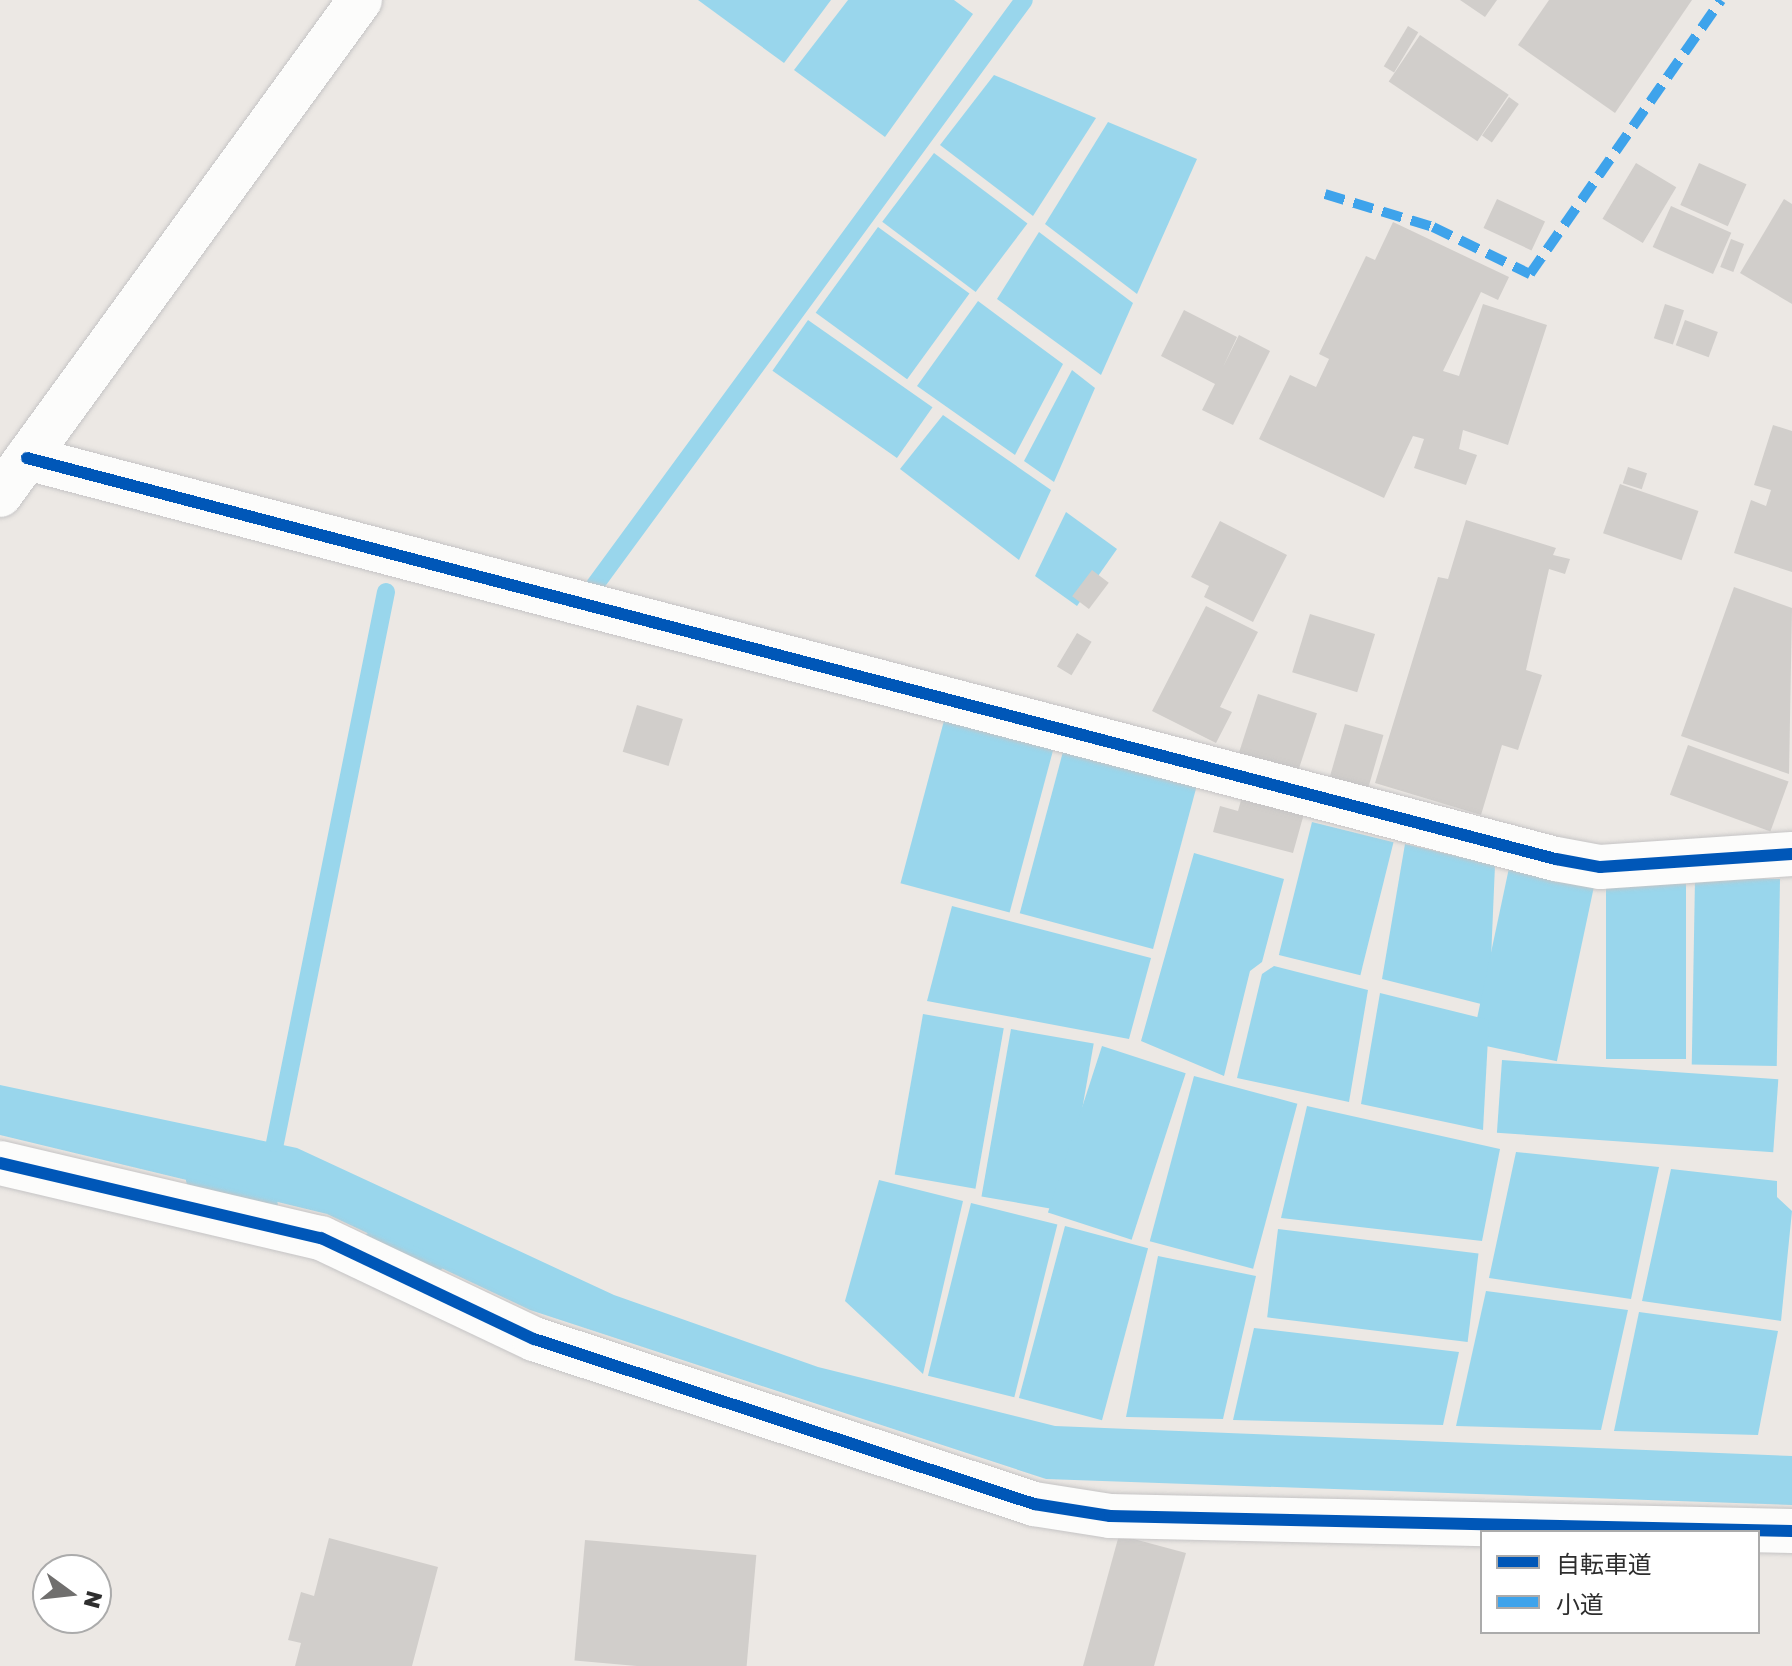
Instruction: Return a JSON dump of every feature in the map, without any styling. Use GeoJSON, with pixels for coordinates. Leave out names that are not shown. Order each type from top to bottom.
{"type":"FeatureCollection","features":[{"type":"Feature","properties":{"kind":"street"},"geometry":{"type":"LineString","coordinates":[[0,495],[360,0]]}},
{"type":"Feature","properties":{"kind":"street"},"geometry":{"type":"LineString","coordinates":[[27,458],[1556,859],[1600,867],[1792,854]]}},
{"type":"Feature","properties":{"kind":"street"},"geometry":{"type":"LineString","coordinates":[[0,1163],[321,1238],[534,1339],[1034,1504],[1110,1516],[1747,1530]]}},
{"type":"Feature","properties":{"kind":"street"},"geometry":{"type":"LineString","coordinates":[[1760,1530],[1792,1531]]}},
{"type":"Feature","properties":{"kind":"water"},"geometry":{"type":"Polygon","coordinates":[[[698,0],[831,0],[784,63],[698,0]]]}},
{"type":"Feature","properties":{"kind":"water"},"geometry":{"type":"Polygon","coordinates":[[[848,0],[954,0],[973,14],[885,137],[794,70],[848,0]]]}},
{"type":"Feature","properties":{"kind":"water"},"geometry":{"type":"Polygon","coordinates":[[[994,75],[1096,118],[1033,216],[940,145],[994,75]]]}},
{"type":"Feature","properties":{"kind":"water"},"geometry":{"type":"Polygon","coordinates":[[[1108,122],[1197,159],[1137,294],[1045,224],[1108,122]]]}},
{"type":"Feature","properties":{"kind":"water"},"geometry":{"type":"Polygon","coordinates":[[[934,153],[1027,223],[976,292],[882,222],[934,153]]]}},
{"type":"Feature","properties":{"kind":"water"},"geometry":{"type":"Polygon","coordinates":[[[878,227],[969,293],[907,379],[816,313],[878,227]]]}},
{"type":"Feature","properties":{"kind":"water"},"geometry":{"type":"Polygon","coordinates":[[[1039,232],[1133,303],[1101,375],[997,299],[1039,232]]]}},
{"type":"Feature","properties":{"kind":"water"},"geometry":{"type":"Polygon","coordinates":[[[978,301],[1063,364],[1015,455],[917,386],[978,301]]]}},
{"type":"Feature","properties":{"kind":"water"},"geometry":{"type":"Polygon","coordinates":[[[808,320],[933,407],[897,458],[772,371],[808,320]]]}},
{"type":"Feature","properties":{"kind":"water"},"geometry":{"type":"Polygon","coordinates":[[[1072,370],[1095,388],[1054,482],[1024,461],[1072,370]]]}},
{"type":"Feature","properties":{"kind":"water"},"geometry":{"type":"Polygon","coordinates":[[[943,415],[1051,490],[1019,560],[900,469],[943,415]]]}},
{"type":"Feature","properties":{"kind":"water"},"geometry":{"type":"Polygon","coordinates":[[[1066,512],[1117,549],[1077,606],[1035,576],[1066,512]]]}},
{"type":"Feature","properties":{"kind":"water"},"geometry":{"type":"Polygon","coordinates":[[[945,717],[1054,746],[1010,912],[900,883],[945,717]]]}},
{"type":"Feature","properties":{"kind":"water"},"geometry":{"type":"Polygon","coordinates":[[[1064,748],[1197,784],[1153,949],[1020,913],[1064,748]]]}},
{"type":"Feature","properties":{"kind":"water"},"geometry":{"type":"Polygon","coordinates":[[[1312,822],[1394,842],[1360,975],[1279,955],[1312,822]]]}},
{"type":"Feature","properties":{"kind":"water"},"geometry":{"type":"Polygon","coordinates":[[[1405,844],[1495,865],[1489,1006],[1382,979],[1405,844]]]}},
{"type":"Feature","properties":{"kind":"water"},"geometry":{"type":"Polygon","coordinates":[[[1194,853],[1284,879],[1262,962],[1250,971],[1224,1076],[1141,1041],[1194,853]]]}},
{"type":"Feature","properties":{"kind":"water"},"geometry":{"type":"Polygon","coordinates":[[[1509,868],[1594,886],[1557,1061],[1472,1043],[1509,868]]]}},
{"type":"Feature","properties":{"kind":"water"},"geometry":{"type":"Polygon","coordinates":[[[1695,878],[1780,879],[1777,1066],[1692,1064],[1695,878]]]}},
{"type":"Feature","properties":{"kind":"water"},"geometry":{"type":"Polygon","coordinates":[[[1606,884],[1686,884],[1686,1059],[1606,1059],[1606,884]]]}},
{"type":"Feature","properties":{"kind":"water"},"geometry":{"type":"Polygon","coordinates":[[[952,906],[1151,958],[1129,1039],[927,1001],[952,906]]]}},
{"type":"Feature","properties":{"kind":"water"},"geometry":{"type":"Polygon","coordinates":[[[1274,966],[1368,990],[1349,1102],[1237,1078],[1262,974],[1274,966]]]}},
{"type":"Feature","properties":{"kind":"water"},"geometry":{"type":"Polygon","coordinates":[[[1380,993],[1489,1020],[1483,1130],[1361,1104],[1380,993]]]}},
{"type":"Feature","properties":{"kind":"water"},"geometry":{"type":"Polygon","coordinates":[[[923,1014],[1004,1028],[975,1189],[895,1175],[923,1014]]]}},
{"type":"Feature","properties":{"kind":"water"},"geometry":{"type":"Polygon","coordinates":[[[1011,1029],[1094,1044],[1064,1211],[981,1196],[1011,1029]]]}},
{"type":"Feature","properties":{"kind":"water"},"geometry":{"type":"Polygon","coordinates":[[[1102,1046],[1186,1073],[1132,1240],[1048,1212],[1102,1046]]]}},
{"type":"Feature","properties":{"kind":"water"},"geometry":{"type":"Polygon","coordinates":[[[1502,1060],[1778,1079],[1773,1152],[1497,1133],[1502,1060]]]}},
{"type":"Feature","properties":{"kind":"water"},"geometry":{"type":"Polygon","coordinates":[[[1194,1076],[1297,1104],[1253,1269],[1150,1241],[1194,1076]]]}},
{"type":"Feature","properties":{"kind":"water"},"geometry":{"type":"Polygon","coordinates":[[[0,1085],[297,1148],[614,1295],[818,1367],[1055,1426],[1792,1456],[1792,1505],[1046,1479],[530,1310],[327,1214],[0,1135],[0,1085]]]}},
{"type":"Feature","properties":{"kind":"water"},"geometry":{"type":"Polygon","coordinates":[[[1307,1106],[1500,1149],[1482,1241],[1281,1218],[1307,1106]]]}},
{"type":"Feature","properties":{"kind":"water"},"geometry":{"type":"Polygon","coordinates":[[[1516,1152],[1659,1167],[1631,1299],[1489,1278],[1516,1152]]]}},
{"type":"Feature","properties":{"kind":"water"},"geometry":{"type":"Polygon","coordinates":[[[1671,1169],[1777,1181],[1777,1197],[1792,1211],[1781,1321],[1642,1301],[1671,1169]]]}},
{"type":"Feature","properties":{"kind":"water"},"geometry":{"type":"Polygon","coordinates":[[[879,1180],[963,1201],[923,1374],[845,1301],[879,1180]]]}},
{"type":"Feature","properties":{"kind":"water"},"geometry":{"type":"Polygon","coordinates":[[[971,1203],[1057,1225],[1014,1397],[928,1376],[971,1203]]]}},
{"type":"Feature","properties":{"kind":"water"},"geometry":{"type":"Polygon","coordinates":[[[1065,1226],[1148,1248],[1102,1420],[1019,1398],[1065,1226]]]}},
{"type":"Feature","properties":{"kind":"water"},"geometry":{"type":"Polygon","coordinates":[[[1278,1229],[1478,1254],[1468,1342],[1267,1317],[1278,1229]]]}},
{"type":"Feature","properties":{"kind":"water"},"geometry":{"type":"Polygon","coordinates":[[[1158,1256],[1256,1276],[1223,1419],[1126,1417],[1158,1256]]]}},
{"type":"Feature","properties":{"kind":"water"},"geometry":{"type":"Polygon","coordinates":[[[1486,1291],[1628,1310],[1601,1430],[1456,1426],[1486,1291]]]}},
{"type":"Feature","properties":{"kind":"water"},"geometry":{"type":"Polygon","coordinates":[[[1639,1312],[1778,1331],[1758,1435],[1614,1431],[1639,1312]]]}},
{"type":"Feature","properties":{"kind":"water"},"geometry":{"type":"Polygon","coordinates":[[[1254,1328],[1459,1352],[1443,1425],[1233,1420],[1254,1328]]]}},
{"type":"Feature","properties":{"kind":"building"},"geometry":{"type":"Polygon","coordinates":[[[1460,0],[1497,0],[1485,17],[1460,0]]]}},
{"type":"Feature","properties":{"kind":"building"},"geometry":{"type":"Polygon","coordinates":[[[1549,0],[1692,0],[1615,113],[1518,45],[1549,0]]]}},
{"type":"Feature","properties":{"kind":"building"},"geometry":{"type":"Polygon","coordinates":[[[1408,26],[1418,32],[1394,72],[1384,66],[1408,26]]]}},
{"type":"Feature","properties":{"kind":"building"},"geometry":{"type":"Polygon","coordinates":[[[1420,35],[1509,95],[1477,141],[1389,81],[1420,35]]]}},
{"type":"Feature","properties":{"kind":"building"},"geometry":{"type":"Polygon","coordinates":[[[1509,97],[1519,104],[1492,142],[1482,136],[1509,97]]]}},
{"type":"Feature","properties":{"kind":"building"},"geometry":{"type":"Polygon","coordinates":[[[1636,163],[1676,187],[1643,243],[1603,219],[1636,163]]]}},
{"type":"Feature","properties":{"kind":"building"},"geometry":{"type":"Polygon","coordinates":[[[1699,163],[1747,184],[1728,226],[1680,205],[1699,163]]]}},
{"type":"Feature","properties":{"kind":"building"},"geometry":{"type":"Polygon","coordinates":[[[1497,199],[1545,221],[1532,250],[1483,228],[1497,199]]]}},
{"type":"Feature","properties":{"kind":"building"},"geometry":{"type":"Polygon","coordinates":[[[1784,199],[1792,204],[1792,304],[1740,273],[1784,199]]]}},
{"type":"Feature","properties":{"kind":"building"},"geometry":{"type":"Polygon","coordinates":[[[1671,206],[1731,233],[1713,274],[1653,247],[1671,206]]]}},
{"type":"Feature","properties":{"kind":"building"},"geometry":{"type":"Polygon","coordinates":[[[1393,222],[1509,277],[1498,300],[1481,292],[1443,371],[1459,376],[1483,304],[1547,325],[1508,445],[1463,430],[1459,449],[1477,455],[1466,485],[1414,468],[1424,439],[1413,436],[1384,498],[1259,439],[1290,375],[1316,387],[1329,359],[1319,354],[1366,256],[1375,260],[1393,222]]]}},
{"type":"Feature","properties":{"kind":"building"},"geometry":{"type":"Polygon","coordinates":[[[1731,239],[1744,244],[1733,272],[1720,267],[1731,239]]]}},
{"type":"Feature","properties":{"kind":"building"},"geometry":{"type":"Polygon","coordinates":[[[1665,304],[1684,310],[1673,344],[1654,338],[1665,304]]]}},
{"type":"Feature","properties":{"kind":"building"},"geometry":{"type":"Polygon","coordinates":[[[1184,310],[1237,337],[1223,367],[1239,335],[1270,351],[1233,425],[1202,410],[1215,384],[1161,356],[1184,310]]]}},
{"type":"Feature","properties":{"kind":"building"},"geometry":{"type":"Polygon","coordinates":[[[1685,320],[1718,332],[1709,357],[1676,345],[1685,320]]]}},
{"type":"Feature","properties":{"kind":"building"},"geometry":{"type":"Polygon","coordinates":[[[1773,425],[1792,431],[1792,572],[1734,553],[1751,500],[1766,506],[1771,490],[1754,485],[1773,425]]]}},
{"type":"Feature","properties":{"kind":"building"},"geometry":{"type":"Polygon","coordinates":[[[1628,467],[1647,473],[1642,489],[1623,483],[1628,467]]]}},
{"type":"Feature","properties":{"kind":"building"},"geometry":{"type":"Polygon","coordinates":[[[1620,484],[1698,511],[1682,560],[1603,533],[1620,484]]]}},
{"type":"Feature","properties":{"kind":"building"},"geometry":{"type":"Polygon","coordinates":[[[1466,520],[1556,548],[1553,555],[1570,559],[1565,574],[1549,569],[1526,670],[1542,675],[1518,750],[1502,745],[1481,815],[1375,783],[1438,577],[1448,579],[1466,520]]]}},
{"type":"Feature","properties":{"kind":"building"},"geometry":{"type":"Polygon","coordinates":[[[1220,521],[1287,555],[1253,622],[1204,597],[1209,586],[1191,577],[1220,521]]]}},
{"type":"Feature","properties":{"kind":"building"},"geometry":{"type":"Polygon","coordinates":[[[1092,570],[1109,583],[1089,609],[1072,596],[1092,570]]]}},
{"type":"Feature","properties":{"kind":"building"},"geometry":{"type":"Polygon","coordinates":[[[1734,587],[1792,608],[1789,774],[1681,736],[1734,587]]]}},
{"type":"Feature","properties":{"kind":"building"},"geometry":{"type":"Polygon","coordinates":[[[1206,606],[1258,632],[1220,707],[1232,712],[1216,743],[1152,711],[1206,606]]]}},
{"type":"Feature","properties":{"kind":"building"},"geometry":{"type":"Polygon","coordinates":[[[1310,614],[1375,634],[1357,692],[1292,672],[1310,614]]]}},
{"type":"Feature","properties":{"kind":"building"},"geometry":{"type":"Polygon","coordinates":[[[1077,633],[1092,642],[1071,675],[1057,666],[1077,633]]]}},
{"type":"Feature","properties":{"kind":"building"},"geometry":{"type":"Polygon","coordinates":[[[1258,694],[1317,713],[1297,773],[1239,754],[1258,694]]]}},
{"type":"Feature","properties":{"kind":"building"},"geometry":{"type":"Polygon","coordinates":[[[637,705],[683,719],[669,766],[623,752],[637,705]]]}},
{"type":"Feature","properties":{"kind":"building"},"geometry":{"type":"Polygon","coordinates":[[[1345,724],[1383,735],[1368,789],[1330,778],[1345,724]]]}},
{"type":"Feature","properties":{"kind":"building"},"geometry":{"type":"Polygon","coordinates":[[[1688,745],[1789,782],[1770,831],[1670,795],[1688,745]]]}},
{"type":"Feature","properties":{"kind":"building"},"geometry":{"type":"Polygon","coordinates":[[[1243,793],[1305,810],[1293,853],[1213,832],[1220,806],[1238,811],[1243,793]]]}},
{"type":"Feature","properties":{"kind":"building"},"geometry":{"type":"Polygon","coordinates":[[[1119,1535],[1186,1553],[1154,1666],[1083,1666],[1119,1535]]]}},
{"type":"Feature","properties":{"kind":"building"},"geometry":{"type":"Polygon","coordinates":[[[329,1538],[438,1567],[412,1666],[295,1666],[301,1643],[288,1640],[301,1592],[314,1596],[329,1538]]]}},
{"type":"Feature","properties":{"kind":"building"},"geometry":{"type":"Polygon","coordinates":[[[585,1540],[756,1555],[747,1666],[637,1666],[574,1661],[585,1540]]]}},
{"type":"Feature","properties":{"kind":"waterway"},"geometry":{"type":"LineString","coordinates":[[595,585],[1024,0]]}},
{"type":"Feature","properties":{"kind":"waterway"},"geometry":{"type":"LineString","coordinates":[[275,1143],[386,592]]}},
{"type":"Feature","properties":{"kind":"waterway"},"geometry":{"type":"LineString","coordinates":[[195,1180],[269,1205]]}},
{"type":"Feature","properties":{"kind":"waterway"},"geometry":{"type":"LineString","coordinates":[[372,1241],[435,1263]]}},
{"type":"Feature","properties":{"kind":"marked path"},"geometry":{"type":"LineString","coordinates":[[1325,194],[1433,227],[1530,274],[1721,0]]}},
{"type":"Feature","properties":{"kind":"cycle path"},"geometry":{"type":"LineString","coordinates":[[27,458],[1556,859],[1600,867],[1792,854]]}},
{"type":"Feature","properties":{"kind":"cycle path"},"geometry":{"type":"LineString","coordinates":[[0,1163],[321,1238],[534,1339],[1034,1504],[1110,1516],[1747,1530]]}},
{"type":"Feature","properties":{"kind":"cycle path"},"geometry":{"type":"LineString","coordinates":[[1760,1530],[1792,1531]]}}]}
